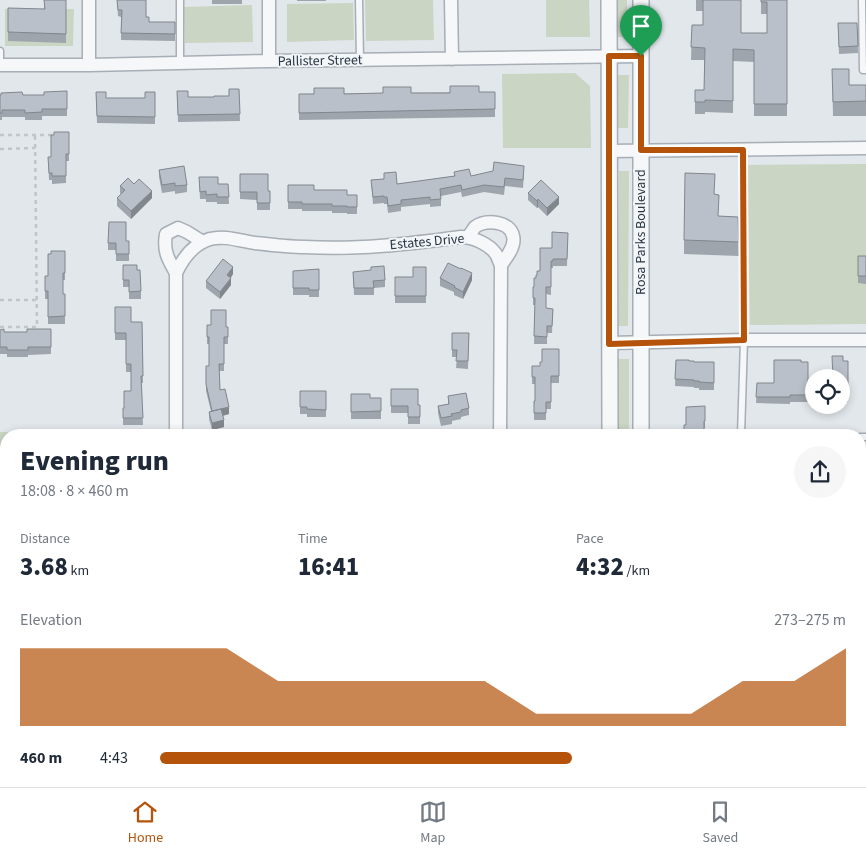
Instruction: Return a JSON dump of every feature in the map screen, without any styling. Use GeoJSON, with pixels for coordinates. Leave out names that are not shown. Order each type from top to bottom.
{"type":"FeatureCollection","features":[{"type":"Feature","properties":{"kind":"street"},"geometry":{"type":"LineString","coordinates":[[89,0],[89,65]]}},
{"type":"Feature","properties":{"kind":"street"},"geometry":{"type":"LineString","coordinates":[[269,0],[269,61]]}},
{"type":"Feature","properties":{"kind":"street"},"geometry":{"type":"LineString","coordinates":[[451,0],[452,59]]}},
{"type":"Feature","properties":{"kind":"street"},"geometry":{"type":"LineString","coordinates":[[609,0],[610,429]]}},
{"type":"Feature","properties":{"kind":"street","name":"Rosa Parks Boulevard"},"geometry":{"type":"LineString","coordinates":[[641,0],[641,429]]}},
{"type":"Feature","properties":{"kind":"street","name":"Pallister Street"},"geometry":{"type":"LineString","coordinates":[[0,65],[641,56]]}},
{"type":"Feature","properties":{"kind":"street"},"geometry":{"type":"LineString","coordinates":[[609,150],[866,148]]}},
{"type":"Feature","properties":{"kind":"street"},"geometry":{"type":"LineString","coordinates":[[468,237],[476,227],[493,222],[502,224],[510,230],[514,237],[507,258],[501,265],[500,429]]}},
{"type":"Feature","properties":{"kind":"street"},"geometry":{"type":"LineString","coordinates":[[175,429],[176,273],[194,247],[203,242],[178,228],[166,234],[164,244],[167,258],[176,273]]}},
{"type":"Feature","properties":{"kind":"street","name":"Estates Drive"},"geometry":{"type":"LineString","coordinates":[[203,242],[228,238],[280,246],[332,248],[396,245],[468,237],[487,246],[496,254],[501,265]]}},
{"type":"Feature","properties":{"kind":"street"},"geometry":{"type":"LineString","coordinates":[[609,344],[744,340],[866,340]]}},
{"type":"Feature","properties":{"kind":"lane"},"geometry":{"type":"LineString","coordinates":[[180,0],[180,63]]}},
{"type":"Feature","properties":{"kind":"lane"},"geometry":{"type":"LineString","coordinates":[[359,0],[360,60]]}},
{"type":"Feature","properties":{"kind":"lane"},"geometry":{"type":"LineString","coordinates":[[862,0],[863,70],[866,70]]}},
{"type":"Feature","properties":{"kind":"lane"},"geometry":{"type":"LineString","coordinates":[[0,51],[0,65]]}},
{"type":"Feature","properties":{"kind":"lane"},"geometry":{"type":"LineString","coordinates":[[742,429],[744,340],[743,150]]}},
{"type":"Feature","properties":{"kind":"path"},"geometry":{"type":"LineString","coordinates":[[0,135],[61,135]]}},
{"type":"Feature","properties":{"kind":"path"},"geometry":{"type":"LineString","coordinates":[[0,327],[37,326],[35,135]]}},
{"type":"Feature","properties":{"kind":"path"},"geometry":{"type":"LineString","coordinates":[[0,149],[35,148]]}},
{"type":"Feature","properties":{"kind":"path"},"geometry":{"type":"LineString","coordinates":[[0,300],[37,300]]}},
{"type":"Feature","properties":{"kind":"green space"},"geometry":{"type":"Polygon","coordinates":[[[365,0],[433,0],[434,40],[366,41],[365,0]]]}},
{"type":"Feature","properties":{"kind":"green space"},"geometry":{"type":"Polygon","coordinates":[[[546,0],[589,0],[590,37],[546,37],[546,0]]]}},
{"type":"Feature","properties":{"kind":"green space"},"geometry":{"type":"Polygon","coordinates":[[[618,0],[627,0],[627,37],[617,37],[618,0]]]}},
{"type":"Feature","properties":{"kind":"green space"},"geometry":{"type":"Polygon","coordinates":[[[353,3],[354,40],[287,42],[287,4],[353,3]]]}},
{"type":"Feature","properties":{"kind":"green space"},"geometry":{"type":"Polygon","coordinates":[[[252,5],[253,42],[185,43],[184,7],[252,5]]]}},
{"type":"Feature","properties":{"kind":"green space"},"geometry":{"type":"Polygon","coordinates":[[[5,9],[74,9],[73,46],[5,46],[5,9]]]}},
{"type":"Feature","properties":{"kind":"green space"},"geometry":{"type":"Polygon","coordinates":[[[575,73],[590,86],[591,148],[503,148],[502,74],[575,73]]]}},
{"type":"Feature","properties":{"kind":"green space"},"geometry":{"type":"Polygon","coordinates":[[[618,75],[629,75],[628,128],[618,128],[618,75]]]}},
{"type":"Feature","properties":{"kind":"green space"},"geometry":{"type":"Polygon","coordinates":[[[866,164],[866,324],[750,325],[747,165],[866,164]]]}},
{"type":"Feature","properties":{"kind":"green space"},"geometry":{"type":"Polygon","coordinates":[[[619,171],[629,171],[628,326],[618,326],[619,171]]]}},
{"type":"Feature","properties":{"kind":"green space"},"geometry":{"type":"Polygon","coordinates":[[[618,359],[629,359],[629,429],[618,429],[618,359]]]}},
{"type":"Feature","properties":{"kind":"building"},"geometry":{"type":"Polygon","coordinates":[[[44,0],[66,0],[66,34],[8,32],[8,8],[45,9],[44,0]]]}},
{"type":"Feature","properties":{"kind":"building"},"geometry":{"type":"Polygon","coordinates":[[[117,0],[146,0],[146,17],[149,17],[149,22],[175,22],[175,34],[121,33],[122,10],[118,10],[117,0]]]}},
{"type":"Feature","properties":{"kind":"building"},"geometry":{"type":"Polygon","coordinates":[[[703,0],[741,0],[741,33],[767,33],[767,2],[761,2],[761,0],[787,0],[787,104],[754,104],[754,50],[733,49],[733,101],[705,100],[705,102],[695,102],[695,90],[704,90],[705,48],[691,47],[692,25],[703,25],[703,0]]]}},
{"type":"Feature","properties":{"kind":"building"},"geometry":{"type":"Polygon","coordinates":[[[838,23],[857,23],[858,46],[839,47],[838,23]]]}},
{"type":"Feature","properties":{"kind":"building"},"geometry":{"type":"Polygon","coordinates":[[[832,69],[849,69],[849,85],[866,85],[866,101],[833,102],[832,69]]]}},
{"type":"Feature","properties":{"kind":"building"},"geometry":{"type":"Polygon","coordinates":[[[450,86],[479,86],[479,92],[495,92],[495,109],[299,113],[299,94],[314,94],[314,88],[344,88],[344,94],[383,93],[383,87],[411,87],[411,93],[450,93],[450,86]]]}},
{"type":"Feature","properties":{"kind":"building"},"geometry":{"type":"Polygon","coordinates":[[[229,89],[239,89],[240,114],[178,115],[177,91],[188,91],[188,97],[214,97],[229,96],[229,89]]]}},
{"type":"Feature","properties":{"kind":"building"},"geometry":{"type":"Polygon","coordinates":[[[67,91],[67,109],[42,109],[42,112],[25,113],[25,110],[2,110],[2,113],[0,113],[1,93],[22,92],[23,95],[44,95],[44,92],[67,91]]]}},
{"type":"Feature","properties":{"kind":"building"},"geometry":{"type":"Polygon","coordinates":[[[96,92],[106,92],[106,98],[145,98],[145,92],[155,92],[155,117],[97,116],[96,92]]]}},
{"type":"Feature","properties":{"kind":"building"},"geometry":{"type":"Polygon","coordinates":[[[54,132],[69,132],[66,176],[52,176],[52,173],[49,173],[48,157],[51,157],[51,135],[54,135],[54,132]]]}},
{"type":"Feature","properties":{"kind":"building"},"geometry":{"type":"Polygon","coordinates":[[[494,162],[524,166],[523,180],[505,178],[504,187],[484,185],[462,190],[461,185],[440,189],[441,199],[430,200],[430,197],[401,200],[401,204],[388,206],[387,197],[373,197],[371,180],[384,179],[384,173],[396,172],[397,184],[455,176],[454,172],[469,169],[471,176],[493,171],[494,162]]]}},
{"type":"Feature","properties":{"kind":"building"},"geometry":{"type":"Polygon","coordinates":[[[184,166],[187,185],[175,186],[175,183],[162,185],[159,170],[184,166]]]}},
{"type":"Feature","properties":{"kind":"building"},"geometry":{"type":"Polygon","coordinates":[[[685,173],[715,174],[714,194],[719,195],[718,216],[738,217],[739,242],[684,240],[685,173]]]}},
{"type":"Feature","properties":{"kind":"building"},"geometry":{"type":"Polygon","coordinates":[[[240,174],[268,174],[270,203],[257,203],[257,192],[240,192],[240,174]]]}},
{"type":"Feature","properties":{"kind":"building"},"geometry":{"type":"Polygon","coordinates":[[[199,177],[218,177],[218,184],[228,184],[229,197],[217,197],[217,194],[206,195],[206,191],[200,192],[199,177]]]}},
{"type":"Feature","properties":{"kind":"building"},"geometry":{"type":"Polygon","coordinates":[[[128,178],[134,184],[139,179],[152,191],[131,211],[117,198],[125,190],[120,186],[128,178]]]}},
{"type":"Feature","properties":{"kind":"building"},"geometry":{"type":"Polygon","coordinates":[[[541,180],[559,197],[547,208],[528,193],[541,180]]]}},
{"type":"Feature","properties":{"kind":"building"},"geometry":{"type":"Polygon","coordinates":[[[288,185],[314,185],[314,190],[347,190],[347,195],[357,195],[357,207],[288,202],[288,185]]]}},
{"type":"Feature","properties":{"kind":"building"},"geometry":{"type":"Polygon","coordinates":[[[109,222],[126,222],[126,241],[129,241],[129,254],[116,254],[116,243],[108,243],[109,222]]]}},
{"type":"Feature","properties":{"kind":"building"},"geometry":{"type":"Polygon","coordinates":[[[552,232],[568,233],[567,259],[553,259],[551,261],[551,287],[546,287],[546,308],[553,309],[552,326],[547,326],[547,337],[534,336],[534,278],[536,278],[537,271],[540,271],[540,248],[552,248],[552,232]]]}},
{"type":"Feature","properties":{"kind":"building"},"geometry":{"type":"Polygon","coordinates":[[[51,251],[65,251],[63,294],[65,294],[65,316],[48,317],[48,291],[45,291],[45,276],[48,276],[48,254],[51,254],[51,251]]]}},
{"type":"Feature","properties":{"kind":"building"},"geometry":{"type":"Polygon","coordinates":[[[858,256],[866,256],[866,276],[858,276],[858,256]]]}},
{"type":"Feature","properties":{"kind":"building"},"geometry":{"type":"Polygon","coordinates":[[[223,259],[233,267],[227,275],[231,278],[220,292],[206,281],[223,259]]]}},
{"type":"Feature","properties":{"kind":"building"},"geometry":{"type":"Polygon","coordinates":[[[448,263],[472,273],[463,292],[440,278],[448,263]]]}},
{"type":"Feature","properties":{"kind":"building"},"geometry":{"type":"Polygon","coordinates":[[[123,265],[137,265],[137,270],[140,270],[141,291],[129,292],[129,280],[123,280],[123,265]]]}},
{"type":"Feature","properties":{"kind":"building"},"geometry":{"type":"Polygon","coordinates":[[[384,266],[385,280],[373,281],[374,288],[354,288],[353,272],[384,266]]]}},
{"type":"Feature","properties":{"kind":"building"},"geometry":{"type":"Polygon","coordinates":[[[413,267],[426,267],[426,296],[395,296],[395,277],[413,277],[413,267]]]}},
{"type":"Feature","properties":{"kind":"building"},"geometry":{"type":"Polygon","coordinates":[[[319,269],[319,290],[293,288],[293,271],[319,269]]]}},
{"type":"Feature","properties":{"kind":"building"},"geometry":{"type":"Polygon","coordinates":[[[115,307],[131,307],[131,322],[142,322],[143,376],[141,376],[143,418],[123,418],[124,391],[131,391],[131,364],[126,364],[126,333],[115,333],[115,307]]]}},
{"type":"Feature","properties":{"kind":"building"},"geometry":{"type":"Polygon","coordinates":[[[211,310],[226,310],[228,337],[224,337],[224,364],[219,364],[220,390],[225,389],[229,407],[212,411],[206,384],[206,366],[209,366],[207,325],[211,325],[211,310]]]}},
{"type":"Feature","properties":{"kind":"building"},"geometry":{"type":"Polygon","coordinates":[[[4,329],[4,332],[27,332],[27,329],[51,329],[51,347],[28,347],[28,350],[7,350],[7,347],[0,347],[0,330],[4,329]]]}},
{"type":"Feature","properties":{"kind":"building"},"geometry":{"type":"Polygon","coordinates":[[[452,333],[469,333],[468,361],[456,361],[457,350],[452,350],[452,333]]]}},
{"type":"Feature","properties":{"kind":"building"},"geometry":{"type":"Polygon","coordinates":[[[542,349],[559,349],[559,376],[551,376],[551,402],[546,402],[546,413],[534,413],[535,377],[532,377],[532,366],[540,366],[540,362],[542,362],[542,349]]]}},
{"type":"Feature","properties":{"kind":"building"},"geometry":{"type":"Polygon","coordinates":[[[832,356],[843,356],[843,361],[848,361],[848,369],[833,369],[832,356]]]}},
{"type":"Feature","properties":{"kind":"building"},"geometry":{"type":"Polygon","coordinates":[[[676,360],[714,362],[714,383],[675,379],[676,360]]]}},
{"type":"Feature","properties":{"kind":"building"},"geometry":{"type":"Polygon","coordinates":[[[774,360],[801,360],[801,362],[808,362],[808,369],[805,369],[805,395],[756,397],[757,383],[774,383],[774,360]]]}},
{"type":"Feature","properties":{"kind":"building"},"geometry":{"type":"Polygon","coordinates":[[[391,389],[418,389],[420,417],[408,417],[408,406],[391,406],[391,389]]]}},
{"type":"Feature","properties":{"kind":"building"},"geometry":{"type":"Polygon","coordinates":[[[300,391],[326,391],[326,410],[300,407],[300,391]]]}},
{"type":"Feature","properties":{"kind":"building"},"geometry":{"type":"Polygon","coordinates":[[[466,393],[469,408],[451,414],[452,416],[441,418],[438,406],[449,404],[448,396],[466,393]]]}},
{"type":"Feature","properties":{"kind":"building"},"geometry":{"type":"Polygon","coordinates":[[[351,394],[370,394],[370,398],[381,398],[381,411],[351,412],[351,394]]]}},
{"type":"Feature","properties":{"kind":"building"},"geometry":{"type":"Polygon","coordinates":[[[705,406],[704,429],[684,429],[684,425],[686,425],[686,407],[705,406]]]}},
{"type":"Feature","properties":{"kind":"building"},"geometry":{"type":"Polygon","coordinates":[[[221,409],[224,420],[212,423],[209,412],[221,409]]]}},
{"type":"Feature","properties":{"kind":"route"},"geometry":{"type":"LineString","coordinates":[[609,56],[641,56],[641,150],[743,150],[744,340],[609,344],[609,56]]}}]}
